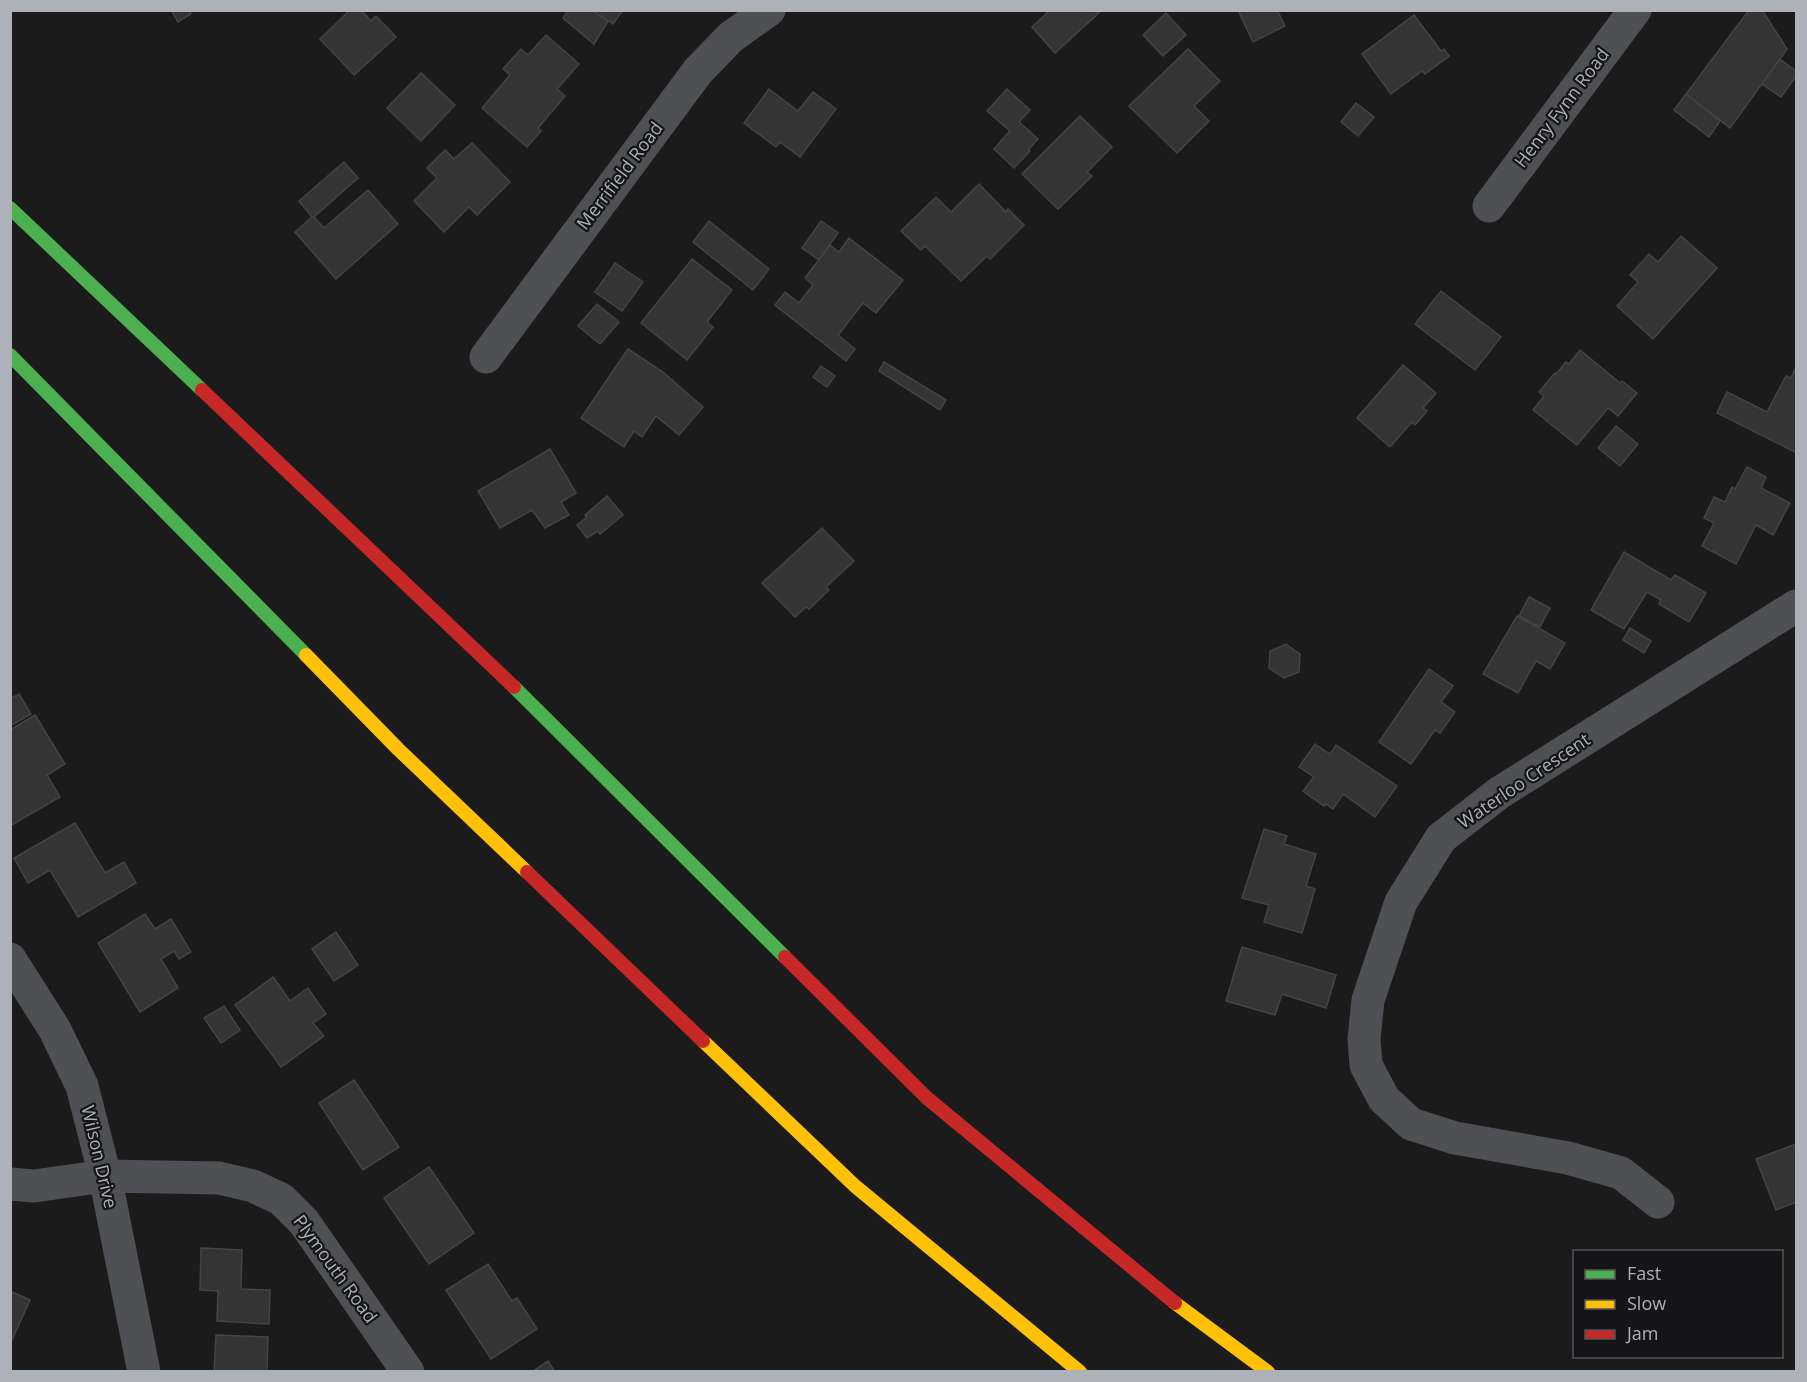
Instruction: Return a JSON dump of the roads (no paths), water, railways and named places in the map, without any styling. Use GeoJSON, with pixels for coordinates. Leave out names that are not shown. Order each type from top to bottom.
{"type":"FeatureCollection","features":[{"type":"Feature","properties":{"kind":"highway"},"geometry":{"type":"LineString","coordinates":[[10,208],[498,671],[927,1098],[1157,1290],[1268,1371]]}},
{"type":"Feature","properties":{"kind":"highway"},"geometry":{"type":"LineString","coordinates":[[10,355],[398,749],[846,1178],[1080,1371]]}},
{"type":"Feature","properties":{"kind":"street","name":"Merrifield Road"},"geometry":{"type":"LineString","coordinates":[[486,357],[698,71],[730,37],[769,10]]}},
{"type":"Feature","properties":{"kind":"street","name":"Henry Fynn Road"},"geometry":{"type":"LineString","coordinates":[[1489,206],[1635,10]]}},
{"type":"Feature","properties":{"kind":"street","name":"Waterloo Crescent"},"geometry":{"type":"LineString","coordinates":[[1658,1202],[1621,1173],[1568,1158],[1455,1138],[1411,1124],[1384,1098],[1366,1065],[1364,1039],[1368,1000],[1401,902],[1441,837],[1499,793],[1797,606]]}},
{"type":"Feature","properties":{"kind":"street","name":"Wilson Drive"},"geometry":{"type":"LineString","coordinates":[[10,959],[55,1030],[82,1086],[105,1176],[144,1371]]}},
{"type":"Feature","properties":{"kind":"street","name":"Plymouth Road"},"geometry":{"type":"LineString","coordinates":[[10,1184],[34,1185],[105,1176],[219,1178],[253,1185],[281,1200],[304,1221],[408,1371]]}}]}
